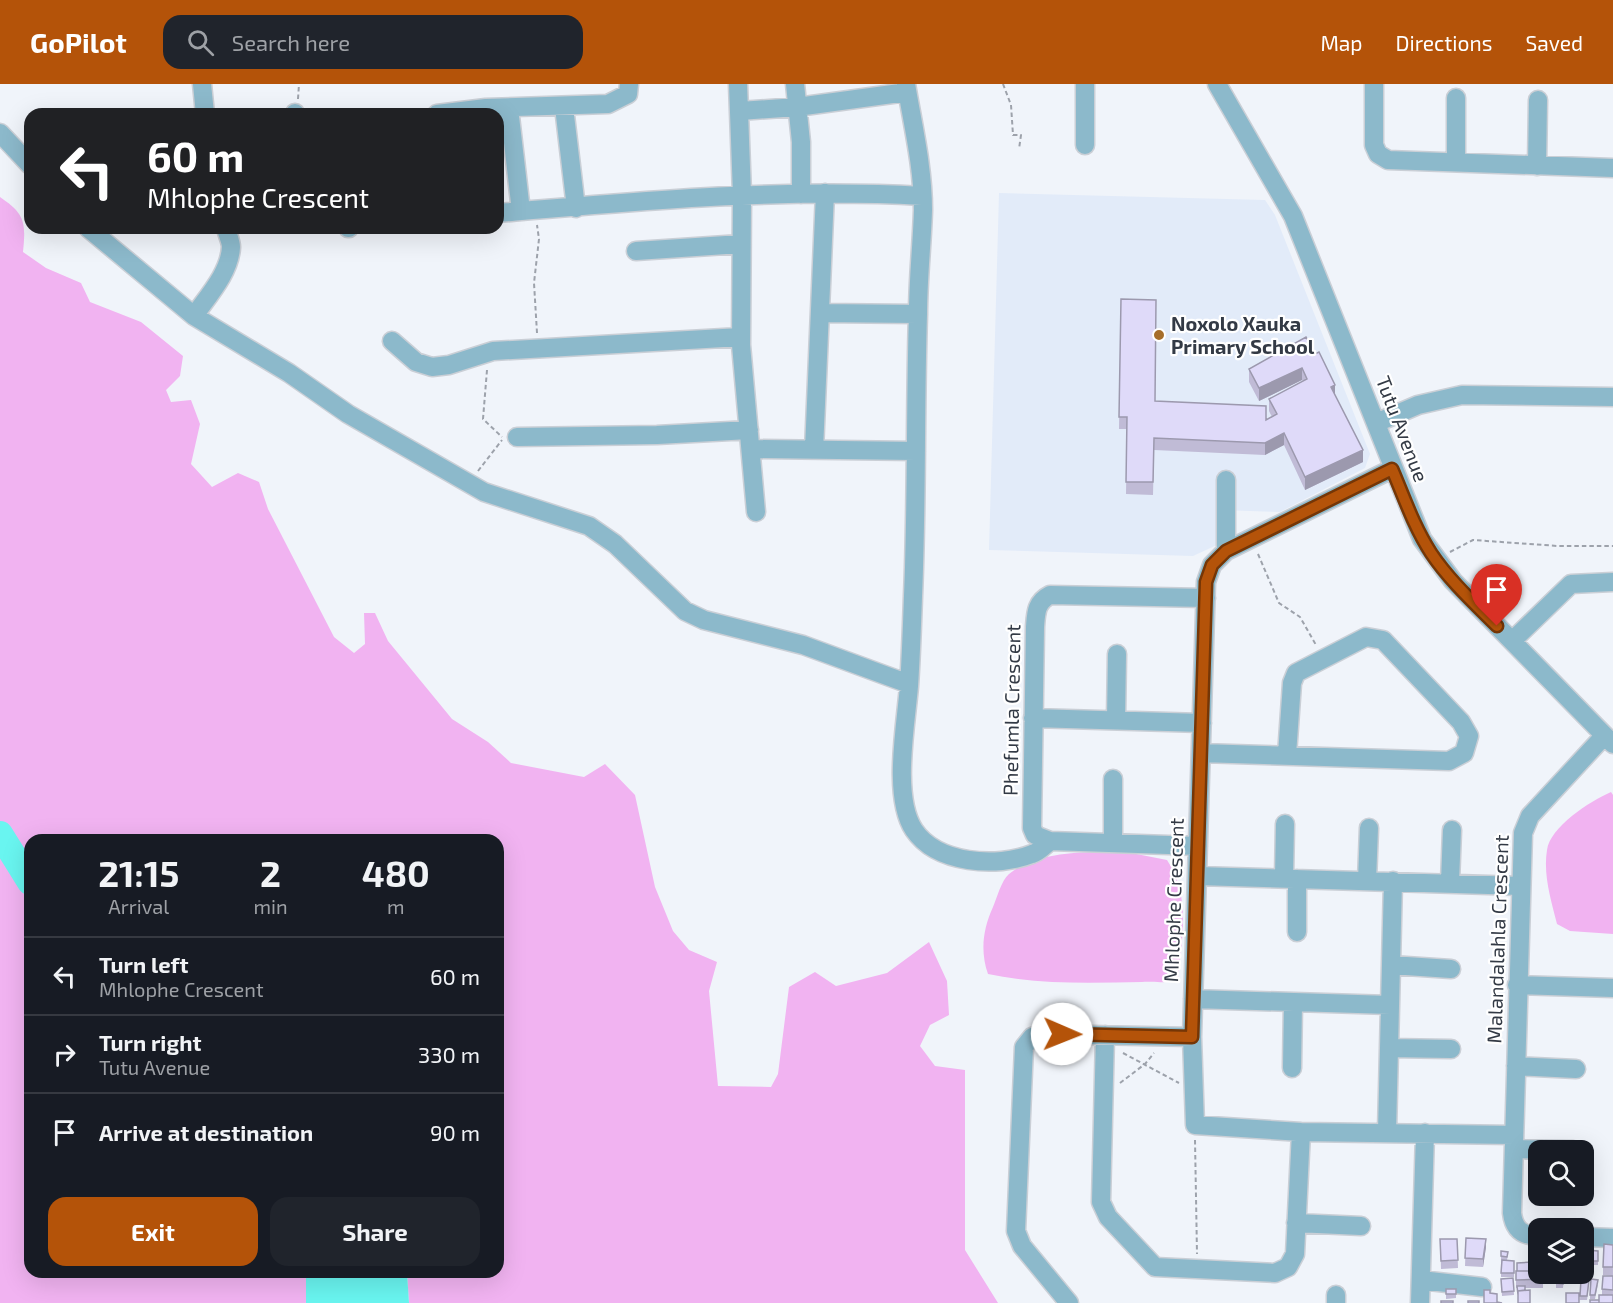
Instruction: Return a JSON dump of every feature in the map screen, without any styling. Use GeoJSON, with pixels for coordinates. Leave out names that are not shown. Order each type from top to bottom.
{"type":"FeatureCollection","features":[{"type":"Feature","properties":{"kind":"street"},"geometry":{"type":"LineString","coordinates":[[202,84],[204,108]]}},
{"type":"Feature","properties":{"kind":"street"},"geometry":{"type":"LineString","coordinates":[[504,108],[564,107],[615,102],[628,94],[629,84]]}},
{"type":"Feature","properties":{"kind":"street"},"geometry":{"type":"LineString","coordinates":[[738,84],[742,195],[741,337],[756,512]]}},
{"type":"Feature","properties":{"kind":"street"},"geometry":{"type":"LineString","coordinates":[[795,84],[801,142],[801,194]]}},
{"type":"Feature","properties":{"kind":"street"},"geometry":{"type":"LineString","coordinates":[[1085,145],[1086,84]]}},
{"type":"Feature","properties":{"kind":"street"},"geometry":{"type":"LineString","coordinates":[[1374,84],[1374,146],[1378,154],[1388,160],[1613,168]]}},
{"type":"Feature","properties":{"kind":"street","name":"Tutu Avenue"},"geometry":{"type":"LineString","coordinates":[[1223,86],[1293,216],[1376,423],[1392,469],[1415,524],[1431,554],[1453,580],[1609,740]]}},
{"type":"Feature","properties":{"kind":"street"},"geometry":{"type":"LineString","coordinates":[[740,111],[797,107],[907,88],[922,176],[909,684],[903,770],[903,793],[914,829],[936,848],[954,856],[980,861],[1032,854],[1050,842],[1198,846]]}},
{"type":"Feature","properties":{"kind":"street"},"geometry":{"type":"LineString","coordinates":[[1456,98],[1456,162]]}},
{"type":"Feature","properties":{"kind":"street"},"geometry":{"type":"LineString","coordinates":[[1538,100],[1538,166]]}},
{"type":"Feature","properties":{"kind":"street"},"geometry":{"type":"LineString","coordinates":[[564,107],[576,208]]}},
{"type":"Feature","properties":{"kind":"street"},"geometry":{"type":"LineString","coordinates":[[509,108],[528,211]]}},
{"type":"Feature","properties":{"kind":"street"},"geometry":{"type":"LineString","coordinates":[[0,133],[24,159]]}},
{"type":"Feature","properties":{"kind":"street"},"geometry":{"type":"LineString","coordinates":[[504,213],[742,195],[825,193],[922,196]]}},
{"type":"Feature","properties":{"kind":"street"},"geometry":{"type":"LineString","coordinates":[[814,450],[825,193]]}},
{"type":"Feature","properties":{"kind":"street"},"geometry":{"type":"LineString","coordinates":[[95,234],[194,316],[289,373],[348,414],[484,492],[589,526],[615,544],[686,611],[704,620],[803,645],[909,684]]}},
{"type":"Feature","properties":{"kind":"street"},"geometry":{"type":"LineString","coordinates":[[194,316],[221,277],[231,246],[228,234]]}},
{"type":"Feature","properties":{"kind":"street"},"geometry":{"type":"LineString","coordinates":[[636,251],[741,244]]}},
{"type":"Feature","properties":{"kind":"street"},"geometry":{"type":"LineString","coordinates":[[820,313],[918,314]]}},
{"type":"Feature","properties":{"kind":"street"},"geometry":{"type":"LineString","coordinates":[[392,341],[416,362],[432,367],[449,366],[487,353],[537,348],[741,337]]}},
{"type":"Feature","properties":{"kind":"street"},"geometry":{"type":"LineString","coordinates":[[1376,423],[1418,405],[1462,395],[1613,398]]}},
{"type":"Feature","properties":{"kind":"street"},"geometry":{"type":"LineString","coordinates":[[510,437],[657,435],[749,430]]}},
{"type":"Feature","properties":{"kind":"street"},"geometry":{"type":"LineString","coordinates":[[752,449],[916,451]]}},
{"type":"Feature","properties":{"kind":"street","name":"Mhlophe Crescent"},"geometry":{"type":"LineString","coordinates":[[1195,1125],[1192,1037],[1206,598],[1209,572],[1226,551],[1392,469]]}},
{"type":"Feature","properties":{"kind":"street"},"geometry":{"type":"LineString","coordinates":[[1226,480],[1226,551]]}},
{"type":"Feature","properties":{"kind":"street"},"geometry":{"type":"LineString","coordinates":[[1512,641],[1572,584],[1613,582]]}},
{"type":"Feature","properties":{"kind":"street","name":"Phefumla Crescent"},"geometry":{"type":"LineString","coordinates":[[1050,842],[1039,838],[1032,828],[1037,609],[1046,597],[1055,594],[1206,598]]}},
{"type":"Feature","properties":{"kind":"street"},"geometry":{"type":"LineString","coordinates":[[1201,753],[1449,761],[1459,757],[1467,748],[1469,736],[1461,722],[1383,640],[1366,637],[1300,670],[1293,678],[1287,755]]}},
{"type":"Feature","properties":{"kind":"street"},"geometry":{"type":"LineString","coordinates":[[1116,720],[1117,654]]}},
{"type":"Feature","properties":{"kind":"street"},"geometry":{"type":"LineString","coordinates":[[1034,718],[1202,723]]}},
{"type":"Feature","properties":{"kind":"street","name":"Malandalahla Crescent"},"geometry":{"type":"LineString","coordinates":[[1528,1236],[1513,1222],[1517,985],[1526,824],[1609,740]]}},
{"type":"Feature","properties":{"kind":"street"},"geometry":{"type":"LineString","coordinates":[[1113,779],[1113,843]]}},
{"type":"Feature","properties":{"kind":"street"},"geometry":{"type":"LineString","coordinates":[[1285,824],[1297,932]]}},
{"type":"Feature","properties":{"kind":"street"},"geometry":{"type":"LineString","coordinates":[[1367,881],[1370,828]]}},
{"type":"Feature","properties":{"kind":"street"},"geometry":{"type":"LineString","coordinates":[[1450,882],[1452,830]]}},
{"type":"Feature","properties":{"kind":"street"},"geometry":{"type":"LineString","coordinates":[[1198,876],[1450,882],[1521,886]]}},
{"type":"Feature","properties":{"kind":"street"},"geometry":{"type":"LineString","coordinates":[[1386,1132],[1393,881]]}},
{"type":"Feature","properties":{"kind":"street"},"geometry":{"type":"LineString","coordinates":[[1391,965],[1450,969]]}},
{"type":"Feature","properties":{"kind":"street"},"geometry":{"type":"LineString","coordinates":[[1517,985],[1613,988]]}},
{"type":"Feature","properties":{"kind":"street"},"geometry":{"type":"LineString","coordinates":[[1193,999],[1390,1005]]}},
{"type":"Feature","properties":{"kind":"street"},"geometry":{"type":"LineString","coordinates":[[1292,1068],[1293,1002]]}},
{"type":"Feature","properties":{"kind":"street"},"geometry":{"type":"LineString","coordinates":[[1069,1303],[1022,1246],[1016,1231],[1023,1049],[1032,1037],[1041,1034],[1105,1039],[1192,1037]]}},
{"type":"Feature","properties":{"kind":"street"},"geometry":{"type":"LineString","coordinates":[[1105,1039],[1101,1202],[1105,1212],[1144,1258],[1155,1267],[1282,1271],[1294,1259],[1301,1132]]}},
{"type":"Feature","properties":{"kind":"street"},"geometry":{"type":"LineString","coordinates":[[1389,1048],[1451,1049]]}},
{"type":"Feature","properties":{"kind":"street","name":"Malandalahla Crescent"},"geometry":{"type":"LineString","coordinates":[[1516,1066],[1576,1069]]}},
{"type":"Feature","properties":{"kind":"street"},"geometry":{"type":"LineString","coordinates":[[1195,1125],[1301,1132],[1425,1133],[1528,1144]]}},
{"type":"Feature","properties":{"kind":"street"},"geometry":{"type":"LineString","coordinates":[[1420,1303],[1425,1133]]}},
{"type":"Feature","properties":{"kind":"street"},"geometry":{"type":"LineString","coordinates":[[1296,1223],[1360,1226]]}},
{"type":"Feature","properties":{"kind":"street"},"geometry":{"type":"LineString","coordinates":[[1594,1237],[1613,1238]]}},
{"type":"Feature","properties":{"kind":"street"},"geometry":{"type":"LineString","coordinates":[[1421,1280],[1482,1287]]}},
{"type":"Feature","properties":{"kind":"path"},"geometry":{"type":"LineString","coordinates":[[1003,84],[1011,105],[1013,135],[1021,135],[1019,149]]}},
{"type":"Feature","properties":{"kind":"path"},"geometry":{"type":"LineString","coordinates":[[528,211],[538,239],[534,283],[537,348]]}},
{"type":"Feature","properties":{"kind":"path"},"geometry":{"type":"LineString","coordinates":[[467,483],[510,437],[483,419],[486,401],[487,353]]}},
{"type":"Feature","properties":{"kind":"path"},"geometry":{"type":"LineString","coordinates":[[1253,536],[1279,603],[1300,617],[1324,657]]}},
{"type":"Feature","properties":{"kind":"path"},"geometry":{"type":"LineString","coordinates":[[1445,555],[1473,540],[1558,546],[1613,546]]}},
{"type":"Feature","properties":{"kind":"path"},"geometry":{"type":"LineString","coordinates":[[1104,1095],[1145,1064],[1167,1037]]}},
{"type":"Feature","properties":{"kind":"path"},"geometry":{"type":"LineString","coordinates":[[1105,1039],[1193,1091]]}},
{"type":"Feature","properties":{"kind":"path"},"geometry":{"type":"LineString","coordinates":[[1195,1125],[1198,1270]]}},
{"type":"Feature","properties":{"kind":"shaded area","name":"Noxolo Xauka Primary School"},"geometry":{"type":"Polygon","coordinates":[[[999,193],[1265,200],[1275,215],[1370,454],[1365,468],[1280,512],[1220,510],[1219,544],[1193,556],[989,550],[999,193]]]}},
{"type":"Feature","properties":{"kind":"shaded area"},"geometry":{"type":"Polygon","coordinates":[[[0,197],[15,209],[22,220],[24,226],[23,252],[46,268],[81,283],[90,302],[141,322],[183,356],[180,376],[166,390],[171,402],[191,400],[200,424],[191,464],[212,487],[238,473],[259,482],[268,509],[334,637],[354,653],[365,644],[364,613],[375,613],[388,641],[452,719],[488,742],[511,763],[584,777],[605,764],[635,795],[655,887],[673,931],[689,950],[717,962],[709,991],[718,1086],[771,1087],[778,1074],[789,987],[815,972],[836,986],[887,973],[929,942],[947,981],[949,1015],[930,1025],[920,1046],[935,1066],[965,1070],[965,1250],[998,1303],[409,1303],[407,1278],[504,1278],[504,834],[24,834],[24,1278],[306,1278],[306,1303],[0,1303],[0,197]]]}},
{"type":"Feature","properties":{"kind":"shaded area"},"geometry":{"type":"Polygon","coordinates":[[[1611,792],[1613,795],[1613,934],[1570,931],[1557,924],[1547,878],[1547,850],[1555,832],[1563,824],[1582,808],[1611,792]]]}},
{"type":"Feature","properties":{"kind":"shaded area"},"geometry":{"type":"Polygon","coordinates":[[[1121,851],[1167,860],[1175,874],[1183,917],[1178,978],[1161,982],[1104,983],[1026,980],[988,974],[983,948],[985,932],[1000,890],[1009,874],[1034,861],[1062,854],[1121,851]]]}},
{"type":"Feature","properties":{"kind":"water"},"geometry":{"type":"Polygon","coordinates":[[[306,1278],[407,1278],[409,1303],[306,1303],[306,1278]]]}},
{"type":"Feature","properties":{"kind":"building"},"geometry":{"type":"Polygon","coordinates":[[[1121,299],[1156,300],[1155,401],[1266,406],[1266,420],[1277,414],[1269,399],[1307,379],[1302,368],[1259,388],[1249,369],[1306,337],[1315,354],[1319,352],[1335,385],[1331,387],[1363,450],[1305,477],[1284,433],[1265,443],[1154,438],[1153,482],[1126,482],[1127,417],[1119,417],[1121,299]]]}},
{"type":"Feature","properties":{"kind":"building"},"geometry":{"type":"Polygon","coordinates":[[[1466,1238],[1486,1239],[1483,1259],[1465,1258],[1466,1238]]]}},
{"type":"Feature","properties":{"kind":"building"},"geometry":{"type":"Polygon","coordinates":[[[1440,1239],[1457,1239],[1458,1260],[1441,1261],[1440,1239]]]}},
{"type":"Feature","properties":{"kind":"building"},"geometry":{"type":"Polygon","coordinates":[[[1604,1244],[1613,1245],[1613,1267],[1603,1267],[1604,1244]]]}},
{"type":"Feature","properties":{"kind":"building"},"geometry":{"type":"Polygon","coordinates":[[[1501,1251],[1508,1252],[1507,1257],[1501,1256],[1501,1251]]]}},
{"type":"Feature","properties":{"kind":"building"},"geometry":{"type":"Polygon","coordinates":[[[1594,1251],[1598,1251],[1598,1261],[1594,1261],[1594,1251]]]}},
{"type":"Feature","properties":{"kind":"building"},"geometry":{"type":"Polygon","coordinates":[[[1502,1260],[1514,1261],[1514,1273],[1501,1273],[1502,1260]]]}},
{"type":"Feature","properties":{"kind":"building"},"geometry":{"type":"Polygon","coordinates":[[[1528,1262],[1528,1271],[1517,1271],[1517,1263],[1528,1262]]]}},
{"type":"Feature","properties":{"kind":"building"},"geometry":{"type":"Polygon","coordinates":[[[1516,1271],[1528,1271],[1528,1280],[1516,1280],[1516,1271]]]}},
{"type":"Feature","properties":{"kind":"building"},"geometry":{"type":"Polygon","coordinates":[[[1603,1276],[1613,1276],[1613,1290],[1602,1289],[1603,1276]]]}},
{"type":"Feature","properties":{"kind":"building"},"geometry":{"type":"Polygon","coordinates":[[[1513,1278],[1514,1291],[1502,1292],[1501,1279],[1513,1278]]]}},
{"type":"Feature","properties":{"kind":"building"},"geometry":{"type":"Polygon","coordinates":[[[1594,1279],[1598,1280],[1595,1295],[1590,1295],[1591,1284],[1594,1284],[1594,1279]]]}},
{"type":"Feature","properties":{"kind":"building"},"geometry":{"type":"Polygon","coordinates":[[[1581,1284],[1588,1284],[1587,1296],[1580,1296],[1581,1284]]]}},
{"type":"Feature","properties":{"kind":"building"},"geometry":{"type":"Polygon","coordinates":[[[1517,1286],[1525,1286],[1525,1290],[1518,1291],[1518,1295],[1517,1286]]]}},
{"type":"Feature","properties":{"kind":"building"},"geometry":{"type":"Polygon","coordinates":[[[1446,1289],[1456,1289],[1456,1294],[1446,1294],[1446,1289]]]}},
{"type":"Feature","properties":{"kind":"building"},"geometry":{"type":"Polygon","coordinates":[[[1484,1290],[1497,1294],[1497,1302],[1502,1303],[1484,1303],[1484,1290]]]}},
{"type":"Feature","properties":{"kind":"building"},"geometry":{"type":"Polygon","coordinates":[[[1530,1290],[1530,1303],[1518,1303],[1518,1291],[1530,1290]]]}},
{"type":"Feature","properties":{"kind":"building"},"geometry":{"type":"Polygon","coordinates":[[[1566,1293],[1579,1293],[1579,1303],[1566,1303],[1566,1293]]]}},
{"type":"Feature","properties":{"kind":"building"},"geometry":{"type":"Polygon","coordinates":[[[1599,1295],[1613,1295],[1613,1303],[1599,1303],[1599,1295]]]}},
{"type":"Feature","properties":{"kind":"building"},"geometry":{"type":"Polygon","coordinates":[[[1590,1300],[1599,1300],[1599,1303],[1590,1303],[1590,1300]]]}},
{"type":"Feature","properties":{"kind":"building"},"geometry":{"type":"Polygon","coordinates":[[[1441,1301],[1453,1301],[1453,1303],[1441,1303],[1441,1301]]]}},
{"type":"Feature","properties":{"kind":"waterway"},"geometry":{"type":"LineString","coordinates":[[0,834],[24,872]]}},
{"type":"Feature","properties":{"kind":"place","name":"Noxolo Xauka Primary School"},"geometry":{"type":"Point","coordinates":[1159,335]}},
{"type":"Feature","properties":{"kind":"route"},"geometry":{"type":"LineString","coordinates":[[1062,1034],[1192,1037],[1206,582],[1212,565],[1217,559],[1226,551],[1253,536],[1392,469],[1415,524],[1431,554],[1497,626]]}}]}
